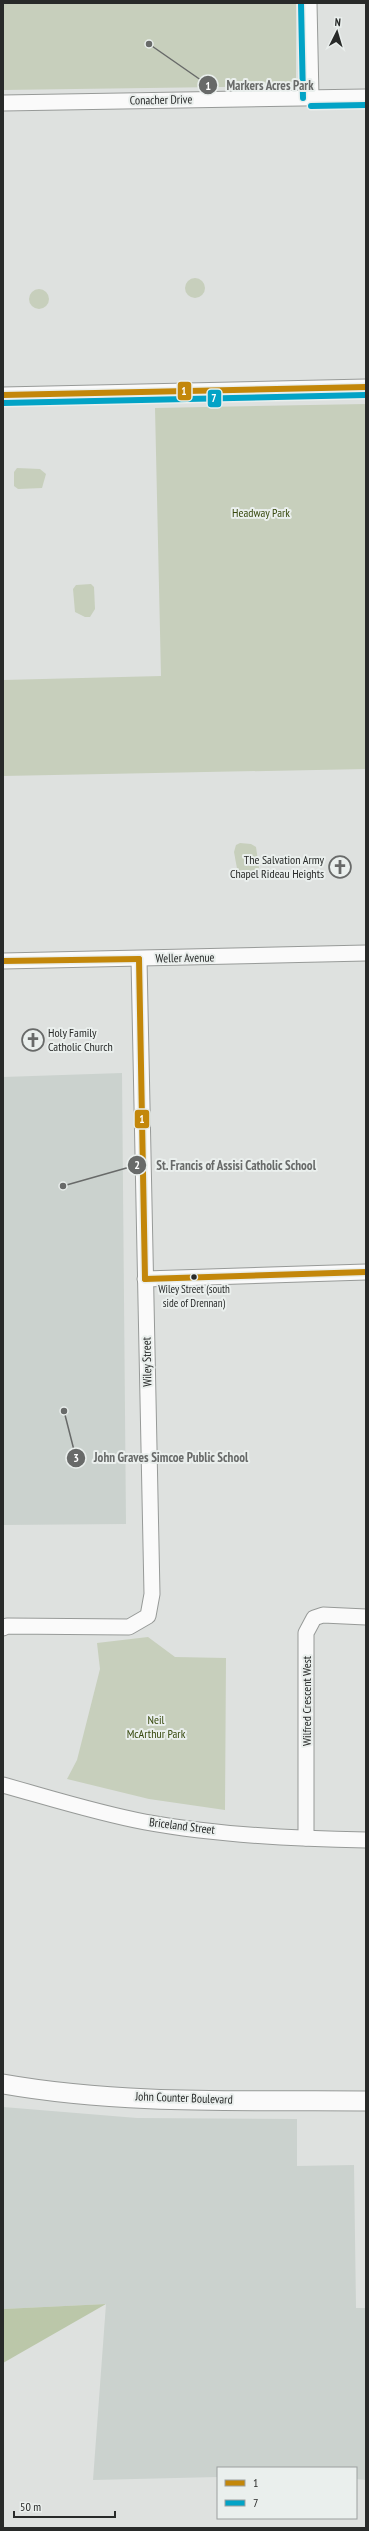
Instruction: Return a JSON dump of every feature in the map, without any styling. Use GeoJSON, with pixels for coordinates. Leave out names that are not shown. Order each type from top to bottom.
{"type":"FeatureCollection","features":[{"type":"Feature","properties":{"kind":"main road","name":"John Counter Boulevard"},"geometry":{"type":"LineString","coordinates":[[3,2084],[75,2094],[181,2099],[366,2101]]}},
{"type":"Feature","properties":{"kind":"street"},"geometry":{"type":"LineString","coordinates":[[310,3],[311,98]]}},
{"type":"Feature","properties":{"kind":"street","name":"Conacher Drive"},"geometry":{"type":"LineString","coordinates":[[3,103],[366,97]]}},
{"type":"Feature","properties":{"kind":"street"},"geometry":{"type":"LineString","coordinates":[[3,395],[366,387]]}},
{"type":"Feature","properties":{"kind":"street","name":"Weller Avenue"},"geometry":{"type":"LineString","coordinates":[[3,961],[366,953]]}},
{"type":"Feature","properties":{"kind":"street","name":"Wiley Street"},"geometry":{"type":"LineString","coordinates":[[3,1628],[7,1626],[129,1627],[148,1616],[152,1594],[138,959]]}},
{"type":"Feature","properties":{"kind":"street"},"geometry":{"type":"LineString","coordinates":[[145,1280],[366,1272]]}},
{"type":"Feature","properties":{"kind":"street","name":"Wilfred Crescent West"},"geometry":{"type":"LineString","coordinates":[[306,1838],[306,1633],[314,1618],[323,1615],[366,1617]]}},
{"type":"Feature","properties":{"kind":"street","name":"Briceland Street"},"geometry":{"type":"LineString","coordinates":[[3,1785],[145,1822],[211,1830],[306,1838],[366,1840]]}},
{"type":"Feature","properties":{"kind":"shaded area"},"geometry":{"type":"Polygon","coordinates":[[[122,1073],[126,1524],[3,1525],[3,1077],[122,1073]]]}},
{"type":"Feature","properties":{"kind":"shaded area"},"geometry":{"type":"Polygon","coordinates":[[[3,2107],[137,2118],[297,2119],[297,2166],[354,2165],[356,2308],[366,2308],[366,2480],[357,2479],[357,2467],[217,2467],[217,2477],[93,2480],[106,2304],[3,2309],[3,2107]]]}},
{"type":"Feature","properties":{"kind":"green space"},"geometry":{"type":"Polygon","coordinates":[[[3,3],[296,3],[296,86],[3,90],[3,3]]]}},
{"type":"Feature","properties":{"kind":"green space"},"geometry":{"type":"Polygon","coordinates":[[[195,278],[202,281],[205,288],[202,295],[195,298],[188,295],[185,288],[188,281],[195,278]]]}},
{"type":"Feature","properties":{"kind":"green space"},"geometry":{"type":"Polygon","coordinates":[[[39,289],[46,292],[49,299],[46,306],[39,309],[32,306],[29,299],[32,292],[39,289]]]}},
{"type":"Feature","properties":{"kind":"green space","name":"Headway Park"},"geometry":{"type":"Polygon","coordinates":[[[366,404],[366,769],[3,776],[3,680],[161,676],[155,408],[366,404]]]}},
{"type":"Feature","properties":{"kind":"green space"},"geometry":{"type":"Polygon","coordinates":[[[17,468],[40,469],[46,474],[42,488],[18,489],[14,486],[14,472],[17,468]]]}},
{"type":"Feature","properties":{"kind":"green space"},"geometry":{"type":"Polygon","coordinates":[[[91,584],[94,587],[95,609],[90,617],[85,617],[75,612],[73,589],[76,585],[91,584]]]}},
{"type":"Feature","properties":{"kind":"green space"},"geometry":{"type":"Polygon","coordinates":[[[240,843],[251,844],[256,847],[259,868],[256,871],[243,876],[238,874],[234,852],[236,845],[240,843]]]}},
{"type":"Feature","properties":{"kind":"green space","name":"Neil McArthur Park"},"geometry":{"type":"Polygon","coordinates":[[[148,1637],[175,1657],[226,1658],[225,1810],[149,1799],[67,1779],[77,1760],[100,1669],[97,1643],[148,1637]]]}},
{"type":"Feature","properties":{"kind":"green space"},"geometry":{"type":"Polygon","coordinates":[[[106,2304],[3,2363],[3,2309],[106,2304]]]}},
{"type":"Feature","properties":{"kind":"transit line","name":"7"},"geometry":{"type":"LineString","coordinates":[[301,3],[303,98]]}},
{"type":"Feature","properties":{"kind":"transit line","name":"7"},"geometry":{"type":"LineString","coordinates":[[311,106],[366,105]]}},
{"type":"Feature","properties":{"kind":"transit line","name":"1"},"geometry":{"type":"LineString","coordinates":[[3,395],[366,387]]}},
{"type":"Feature","properties":{"kind":"transit line","name":"7"},"geometry":{"type":"LineString","coordinates":[[3,403],[366,395]]}},
{"type":"Feature","properties":{"kind":"transit line","name":"1"},"geometry":{"type":"LineString","coordinates":[[139,959],[145,1279]]}},
{"type":"Feature","properties":{"kind":"transit line","name":"1"},"geometry":{"type":"LineString","coordinates":[[3,961],[139,959]]}},
{"type":"Feature","properties":{"kind":"transit line","name":"1"},"geometry":{"type":"LineString","coordinates":[[145,1279],[366,1272]]}},
{"type":"Feature","properties":{"kind":"place","name":"Markers Acres Park"},"geometry":{"type":"Point","coordinates":[149,44]}},
{"type":"Feature","properties":{"kind":"place","name":"The Salvation Army Chapel Rideau Heights"},"geometry":{"type":"Point","coordinates":[340,867]}},
{"type":"Feature","properties":{"kind":"place","name":"Holy Family Catholic Church"},"geometry":{"type":"Point","coordinates":[33,1040]}},
{"type":"Feature","properties":{"kind":"place","name":"St. Francis of Assisi Catholic School"},"geometry":{"type":"Point","coordinates":[63,1186]}},
{"type":"Feature","properties":{"kind":"place","name":"Wiley Street (south side of Drennan)"},"geometry":{"type":"Point","coordinates":[194,1277]}},
{"type":"Feature","properties":{"kind":"place","name":"John Graves Simcoe Public School"},"geometry":{"type":"Point","coordinates":[64,1411]}}]}
